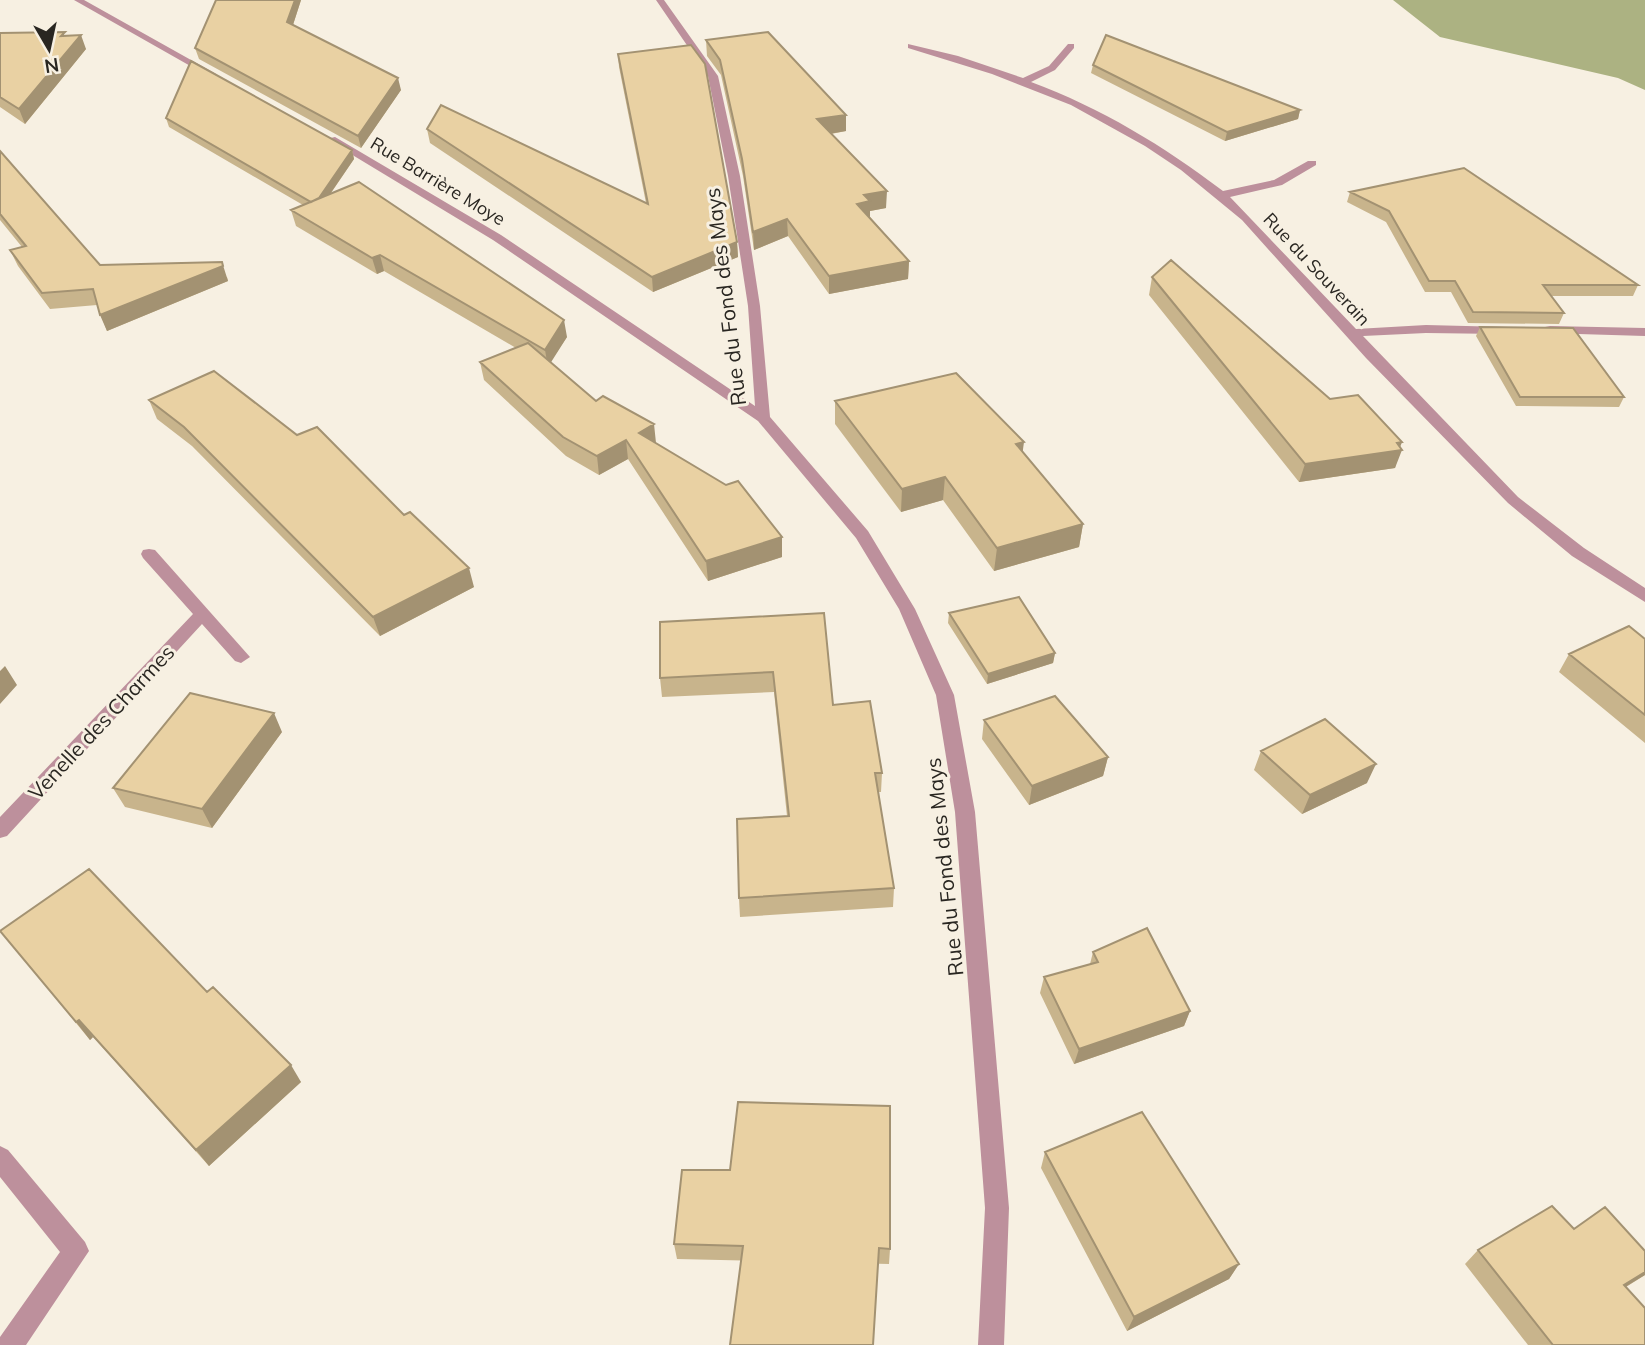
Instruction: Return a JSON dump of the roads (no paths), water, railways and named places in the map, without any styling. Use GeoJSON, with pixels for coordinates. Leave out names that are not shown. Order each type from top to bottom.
{"type":"FeatureCollection","features":[{"type":"Feature","properties":{"kind":"street"},"geometry":{"type":"LineString","coordinates":[[78,0],[224,81]]}},
{"type":"Feature","properties":{"kind":"street","name":"Rue du Fond des Mays"},"geometry":{"type":"LineString","coordinates":[[660,0],[713,76],[734,176],[754,306],[763,418],[862,535],[907,609],[945,695],[965,812],[997,1208],[991,1345]]}},
{"type":"Feature","properties":{"kind":"street","name":"Rue du Souverain"},"geometry":{"type":"LineString","coordinates":[[911,46],[1025,81],[1088,107],[1135,133],[1221,195],[1262,234],[1388,373],[1513,500],[1578,552],[1645,596]]}},
{"type":"Feature","properties":{"kind":"street"},"geometry":{"type":"LineString","coordinates":[[1025,81],[1052,68],[1071,46]]}},
{"type":"Feature","properties":{"kind":"street","name":"Rue Barrière Moye"},"geometry":{"type":"LineString","coordinates":[[317,131],[386,169],[563,278],[763,418]]}},
{"type":"Feature","properties":{"kind":"street"},"geometry":{"type":"LineString","coordinates":[[1221,195],[1278,183],[1312,163]]}},
{"type":"Feature","properties":{"kind":"street"},"geometry":{"type":"LineString","coordinates":[[1354,333],[1426,329],[1514,330]]}},
{"type":"Feature","properties":{"kind":"street"},"geometry":{"type":"LineString","coordinates":[[1540,330],[1645,332]]}},
{"type":"Feature","properties":{"kind":"street"},"geometry":{"type":"LineString","coordinates":[[149,554],[241,657]]}},
{"type":"Feature","properties":{"kind":"street","name":"Venelle des Charmes"},"geometry":{"type":"LineString","coordinates":[[0,830],[201,615]]}},
{"type":"Feature","properties":{"kind":"street"},"geometry":{"type":"LineString","coordinates":[[0,1158],[76,1251],[10,1345]]}}]}
